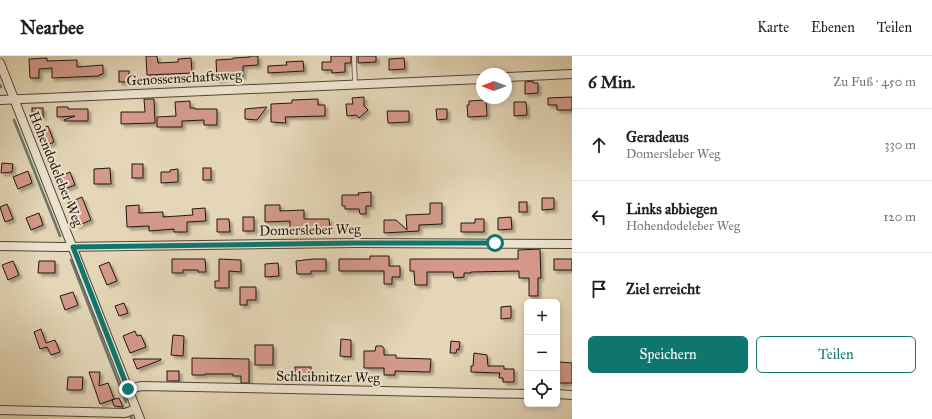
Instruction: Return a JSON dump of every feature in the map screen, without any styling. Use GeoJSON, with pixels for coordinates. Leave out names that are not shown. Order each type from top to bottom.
{"type":"FeatureCollection","features":[{"type":"Feature","properties":{"kind":"street","name":"Hohendodeleber Weg"},"geometry":{"type":"LineString","coordinates":[[0,63],[140,419]]}},
{"type":"Feature","properties":{"kind":"street"},"geometry":{"type":"LineString","coordinates":[[512,77],[572,74]]}},
{"type":"Feature","properties":{"kind":"street","name":"Genossenschaftsweg"},"geometry":{"type":"LineString","coordinates":[[0,100],[476,78]]}},
{"type":"Feature","properties":{"kind":"street","name":"Domersleber Weg"},"geometry":{"type":"LineString","coordinates":[[0,246],[73,247],[355,243],[572,244]]}},
{"type":"Feature","properties":{"kind":"street","name":"Schleibnitzer Weg"},"geometry":{"type":"LineString","coordinates":[[128,389],[142,386],[524,394]]}},
{"type":"Feature","properties":{"kind":"street"},"geometry":{"type":"LineString","coordinates":[[560,394],[572,395]]}},
{"type":"Feature","properties":{"kind":"street"},"geometry":{"type":"LineString","coordinates":[[0,410],[124,413],[136,410]]}},
{"type":"Feature","properties":{"kind":"lane"},"geometry":{"type":"LineString","coordinates":[[354,56],[355,84]]}},
{"type":"Feature","properties":{"kind":"building"},"geometry":{"type":"Polygon","coordinates":[[[146,56],[157,56],[158,63],[178,62],[178,59],[191,58],[192,73],[147,75],[146,56]]]}},
{"type":"Feature","properties":{"kind":"building"},"geometry":{"type":"Polygon","coordinates":[[[258,56],[258,65],[243,66],[243,76],[224,77],[224,79],[217,80],[216,60],[258,56]]]}},
{"type":"Feature","properties":{"kind":"building"},"geometry":{"type":"Polygon","coordinates":[[[331,56],[351,56],[351,63],[345,63],[345,72],[332,73],[332,70],[322,70],[322,62],[331,62],[331,56]]]}},
{"type":"Feature","properties":{"kind":"building"},"geometry":{"type":"Polygon","coordinates":[[[358,56],[376,56],[376,62],[358,63],[358,56]]]}},
{"type":"Feature","properties":{"kind":"building"},"geometry":{"type":"Polygon","coordinates":[[[47,58],[47,61],[77,60],[77,67],[103,65],[103,74],[99,76],[52,78],[52,68],[39,69],[39,78],[30,78],[29,59],[47,58]]]}},
{"type":"Feature","properties":{"kind":"building"},"geometry":{"type":"Polygon","coordinates":[[[404,58],[405,69],[389,70],[389,59],[404,58]]]}},
{"type":"Feature","properties":{"kind":"building"},"geometry":{"type":"Polygon","coordinates":[[[303,61],[304,71],[268,73],[268,66],[287,65],[286,62],[303,61]]]}},
{"type":"Feature","properties":{"kind":"building"},"geometry":{"type":"Polygon","coordinates":[[[119,71],[129,71],[129,82],[119,82],[119,71]]]}},
{"type":"Feature","properties":{"kind":"building"},"geometry":{"type":"Polygon","coordinates":[[[533,81],[533,83],[538,83],[538,93],[525,94],[525,82],[533,81]]]}},
{"type":"Feature","properties":{"kind":"building"},"geometry":{"type":"Polygon","coordinates":[[[364,97],[364,106],[368,110],[359,118],[356,115],[347,116],[346,104],[353,104],[352,98],[364,97]]]}},
{"type":"Feature","properties":{"kind":"building"},"geometry":{"type":"Polygon","coordinates":[[[572,97],[572,110],[557,110],[557,105],[548,105],[548,98],[572,97]]]}},
{"type":"Feature","properties":{"kind":"building"},"geometry":{"type":"Polygon","coordinates":[[[144,99],[154,99],[155,123],[121,124],[121,112],[145,112],[144,99]]]}},
{"type":"Feature","properties":{"kind":"building"},"geometry":{"type":"Polygon","coordinates":[[[318,99],[318,105],[325,105],[325,116],[285,117],[286,123],[271,122],[271,104],[292,103],[292,100],[318,99]]]}},
{"type":"Feature","properties":{"kind":"building"},"geometry":{"type":"Polygon","coordinates":[[[190,101],[190,108],[217,109],[217,125],[204,125],[204,120],[182,121],[182,127],[157,127],[157,117],[176,116],[175,102],[190,101]]]}},
{"type":"Feature","properties":{"kind":"building"},"geometry":{"type":"Polygon","coordinates":[[[469,101],[476,101],[476,104],[486,104],[487,116],[468,117],[467,105],[469,105],[469,101]]]}},
{"type":"Feature","properties":{"kind":"building"},"geometry":{"type":"Polygon","coordinates":[[[514,102],[526,102],[527,115],[514,116],[514,102]]]}},
{"type":"Feature","properties":{"kind":"building"},"geometry":{"type":"Polygon","coordinates":[[[57,107],[68,107],[68,109],[88,109],[88,121],[64,121],[75,116],[57,117],[57,107]]]}},
{"type":"Feature","properties":{"kind":"building"},"geometry":{"type":"Polygon","coordinates":[[[267,107],[257,120],[245,119],[245,109],[267,107]]]}},
{"type":"Feature","properties":{"kind":"building"},"geometry":{"type":"Polygon","coordinates":[[[32,108],[43,108],[43,117],[32,117],[32,108]]]}},
{"type":"Feature","properties":{"kind":"building"},"geometry":{"type":"Polygon","coordinates":[[[436,109],[447,109],[447,119],[437,120],[436,109]]]}},
{"type":"Feature","properties":{"kind":"building"},"geometry":{"type":"Polygon","coordinates":[[[387,111],[409,111],[409,122],[388,123],[387,111]]]}},
{"type":"Feature","properties":{"kind":"building"},"geometry":{"type":"Polygon","coordinates":[[[48,126],[54,142],[42,147],[35,131],[48,126]]]}},
{"type":"Feature","properties":{"kind":"building"},"geometry":{"type":"Polygon","coordinates":[[[2,163],[13,164],[12,172],[1,173],[2,163]]]}},
{"type":"Feature","properties":{"kind":"building"},"geometry":{"type":"Polygon","coordinates":[[[132,164],[143,164],[143,178],[132,178],[132,164]]]}},
{"type":"Feature","properties":{"kind":"building"},"geometry":{"type":"Polygon","coordinates":[[[110,168],[111,184],[94,184],[94,169],[110,168]]]}},
{"type":"Feature","properties":{"kind":"building"},"geometry":{"type":"Polygon","coordinates":[[[203,168],[211,168],[211,180],[203,180],[203,168]]]}},
{"type":"Feature","properties":{"kind":"building"},"geometry":{"type":"Polygon","coordinates":[[[178,169],[178,182],[161,183],[161,172],[170,172],[170,170],[178,169]]]}},
{"type":"Feature","properties":{"kind":"building"},"geometry":{"type":"Polygon","coordinates":[[[28,171],[32,183],[18,189],[13,177],[28,171]]]}},
{"type":"Feature","properties":{"kind":"building"},"geometry":{"type":"Polygon","coordinates":[[[70,172],[75,185],[62,190],[57,178],[70,172]]]}},
{"type":"Feature","properties":{"kind":"building"},"geometry":{"type":"Polygon","coordinates":[[[371,192],[371,206],[366,206],[366,214],[360,214],[359,209],[345,209],[345,206],[342,206],[342,195],[359,195],[358,193],[371,192]]]}},
{"type":"Feature","properties":{"kind":"building"},"geometry":{"type":"Polygon","coordinates":[[[82,197],[91,220],[77,226],[68,203],[82,197]]]}},
{"type":"Feature","properties":{"kind":"building"},"geometry":{"type":"Polygon","coordinates":[[[542,198],[554,198],[554,209],[542,210],[542,198]]]}},
{"type":"Feature","properties":{"kind":"building"},"geometry":{"type":"Polygon","coordinates":[[[519,202],[527,202],[527,212],[519,212],[519,202]]]}},
{"type":"Feature","properties":{"kind":"building"},"geometry":{"type":"Polygon","coordinates":[[[430,203],[442,203],[442,224],[419,225],[419,231],[384,233],[384,220],[396,220],[407,230],[406,215],[430,214],[430,203]]]}},
{"type":"Feature","properties":{"kind":"building"},"geometry":{"type":"Polygon","coordinates":[[[7,204],[13,219],[5,222],[0,207],[7,204]]]}},
{"type":"Feature","properties":{"kind":"building"},"geometry":{"type":"Polygon","coordinates":[[[139,205],[139,213],[163,212],[163,217],[193,215],[192,209],[205,208],[206,221],[187,222],[187,232],[174,232],[174,229],[149,231],[149,226],[127,227],[126,206],[139,205]]]}},
{"type":"Feature","properties":{"kind":"building"},"geometry":{"type":"Polygon","coordinates":[[[265,205],[280,205],[280,211],[304,210],[304,219],[329,219],[330,229],[290,231],[290,221],[265,222],[265,205]]]}},
{"type":"Feature","properties":{"kind":"building"},"geometry":{"type":"Polygon","coordinates":[[[39,213],[43,225],[31,230],[26,218],[39,213]]]}},
{"type":"Feature","properties":{"kind":"building"},"geometry":{"type":"Polygon","coordinates":[[[243,217],[254,217],[254,231],[243,231],[243,217]]]}},
{"type":"Feature","properties":{"kind":"building"},"geometry":{"type":"Polygon","coordinates":[[[511,217],[512,229],[498,230],[498,218],[511,217]]]}},
{"type":"Feature","properties":{"kind":"building"},"geometry":{"type":"Polygon","coordinates":[[[217,219],[229,219],[230,232],[217,232],[217,219]]]}},
{"type":"Feature","properties":{"kind":"building"},"geometry":{"type":"Polygon","coordinates":[[[475,219],[484,219],[484,232],[461,232],[461,223],[475,223],[475,219]]]}},
{"type":"Feature","properties":{"kind":"building"},"geometry":{"type":"Polygon","coordinates":[[[540,249],[541,278],[538,278],[538,296],[529,296],[529,278],[519,278],[519,271],[471,272],[464,273],[464,277],[454,278],[453,272],[427,272],[427,285],[415,285],[414,271],[410,271],[410,259],[518,259],[518,250],[540,249]]]}},
{"type":"Feature","properties":{"kind":"building"},"geometry":{"type":"Polygon","coordinates":[[[370,256],[389,256],[389,266],[400,266],[400,277],[392,277],[392,284],[384,284],[384,271],[339,271],[339,259],[370,259],[370,256]]]}},
{"type":"Feature","properties":{"kind":"building"},"geometry":{"type":"Polygon","coordinates":[[[172,259],[205,259],[206,272],[198,272],[198,270],[183,270],[183,273],[172,273],[172,259]]]}},
{"type":"Feature","properties":{"kind":"building"},"geometry":{"type":"Polygon","coordinates":[[[219,259],[241,260],[241,272],[229,271],[229,288],[215,288],[215,281],[219,281],[219,259]]]}},
{"type":"Feature","properties":{"kind":"building"},"geometry":{"type":"Polygon","coordinates":[[[326,259],[326,271],[311,271],[311,274],[297,274],[296,261],[326,259]]]}},
{"type":"Feature","properties":{"kind":"building"},"geometry":{"type":"Polygon","coordinates":[[[554,259],[572,259],[572,270],[554,270],[554,259]]]}},
{"type":"Feature","properties":{"kind":"building"},"geometry":{"type":"Polygon","coordinates":[[[13,261],[19,275],[8,280],[2,265],[13,261]]]}},
{"type":"Feature","properties":{"kind":"building"},"geometry":{"type":"Polygon","coordinates":[[[39,261],[55,261],[55,273],[38,273],[39,261]]]}},
{"type":"Feature","properties":{"kind":"building"},"geometry":{"type":"Polygon","coordinates":[[[109,262],[117,281],[107,285],[99,266],[109,262]]]}},
{"type":"Feature","properties":{"kind":"building"},"geometry":{"type":"Polygon","coordinates":[[[278,263],[279,276],[265,277],[265,264],[278,263]]]}},
{"type":"Feature","properties":{"kind":"building"},"geometry":{"type":"Polygon","coordinates":[[[240,287],[256,287],[256,300],[247,300],[247,305],[240,305],[240,287]]]}},
{"type":"Feature","properties":{"kind":"building"},"geometry":{"type":"Polygon","coordinates":[[[73,292],[78,305],[65,310],[60,296],[73,292]]]}},
{"type":"Feature","properties":{"kind":"building"},"geometry":{"type":"Polygon","coordinates":[[[124,303],[128,313],[119,316],[115,306],[124,303]]]}},
{"type":"Feature","properties":{"kind":"building"},"geometry":{"type":"Polygon","coordinates":[[[511,306],[511,318],[501,319],[501,307],[511,306]]]}},
{"type":"Feature","properties":{"kind":"building"},"geometry":{"type":"Polygon","coordinates":[[[41,329],[46,343],[55,340],[60,352],[51,355],[47,347],[40,349],[34,332],[41,329]]]}},
{"type":"Feature","properties":{"kind":"building"},"geometry":{"type":"Polygon","coordinates":[[[135,331],[137,336],[141,335],[146,347],[130,353],[123,336],[135,331]]]}},
{"type":"Feature","properties":{"kind":"building"},"geometry":{"type":"Polygon","coordinates":[[[173,335],[184,336],[183,356],[171,355],[173,335]]]}},
{"type":"Feature","properties":{"kind":"building"},"geometry":{"type":"Polygon","coordinates":[[[341,339],[351,340],[351,357],[340,356],[341,339]]]}},
{"type":"Feature","properties":{"kind":"building"},"geometry":{"type":"Polygon","coordinates":[[[451,341],[460,342],[459,350],[457,349],[456,353],[450,353],[451,341]]]}},
{"type":"Feature","properties":{"kind":"building"},"geometry":{"type":"Polygon","coordinates":[[[255,345],[273,345],[273,365],[255,365],[255,345]]]}},
{"type":"Feature","properties":{"kind":"building"},"geometry":{"type":"Polygon","coordinates":[[[376,346],[382,346],[384,348],[384,355],[396,355],[396,358],[431,359],[430,372],[395,371],[395,375],[384,375],[384,368],[364,368],[364,351],[375,351],[376,346]]]}},
{"type":"Feature","properties":{"kind":"building"},"geometry":{"type":"Polygon","coordinates":[[[474,353],[487,355],[488,366],[504,366],[504,369],[514,369],[514,382],[503,382],[503,378],[499,378],[500,373],[471,372],[474,353]]]}},
{"type":"Feature","properties":{"kind":"building"},"geometry":{"type":"Polygon","coordinates":[[[192,358],[249,359],[249,383],[241,383],[241,376],[233,376],[233,374],[192,375],[192,358]]]}},
{"type":"Feature","properties":{"kind":"building"},"geometry":{"type":"Polygon","coordinates":[[[133,359],[161,359],[161,360],[137,369],[133,359]]]}},
{"type":"Feature","properties":{"kind":"building"},"geometry":{"type":"Polygon","coordinates":[[[560,362],[572,363],[572,383],[560,383],[560,362]]]}},
{"type":"Feature","properties":{"kind":"building"},"geometry":{"type":"Polygon","coordinates":[[[295,367],[311,367],[311,379],[295,379],[295,367]]]}},
{"type":"Feature","properties":{"kind":"building"},"geometry":{"type":"Polygon","coordinates":[[[167,371],[179,371],[179,381],[167,381],[167,371]]]}},
{"type":"Feature","properties":{"kind":"building"},"geometry":{"type":"Polygon","coordinates":[[[89,372],[100,372],[99,386],[108,383],[114,399],[100,404],[89,372]]]}},
{"type":"Feature","properties":{"kind":"building"},"geometry":{"type":"Polygon","coordinates":[[[68,377],[83,377],[82,390],[67,390],[68,377]]]}},
{"type":"Feature","properties":{"kind":"building"},"geometry":{"type":"Polygon","coordinates":[[[119,398],[123,407],[114,406],[112,400],[119,398]]]}},
{"type":"Feature","properties":{"kind":"waterway"},"geometry":{"type":"LineString","coordinates":[[14,120],[60,236]]}},
{"type":"Feature","properties":{"kind":"waterway"},"geometry":{"type":"LineString","coordinates":[[71,260],[126,402]]}},
{"type":"Feature","properties":{"kind":"route"},"geometry":{"type":"LineString","coordinates":[[128,389],[73,247],[355,243],[495,243]]}}]}
